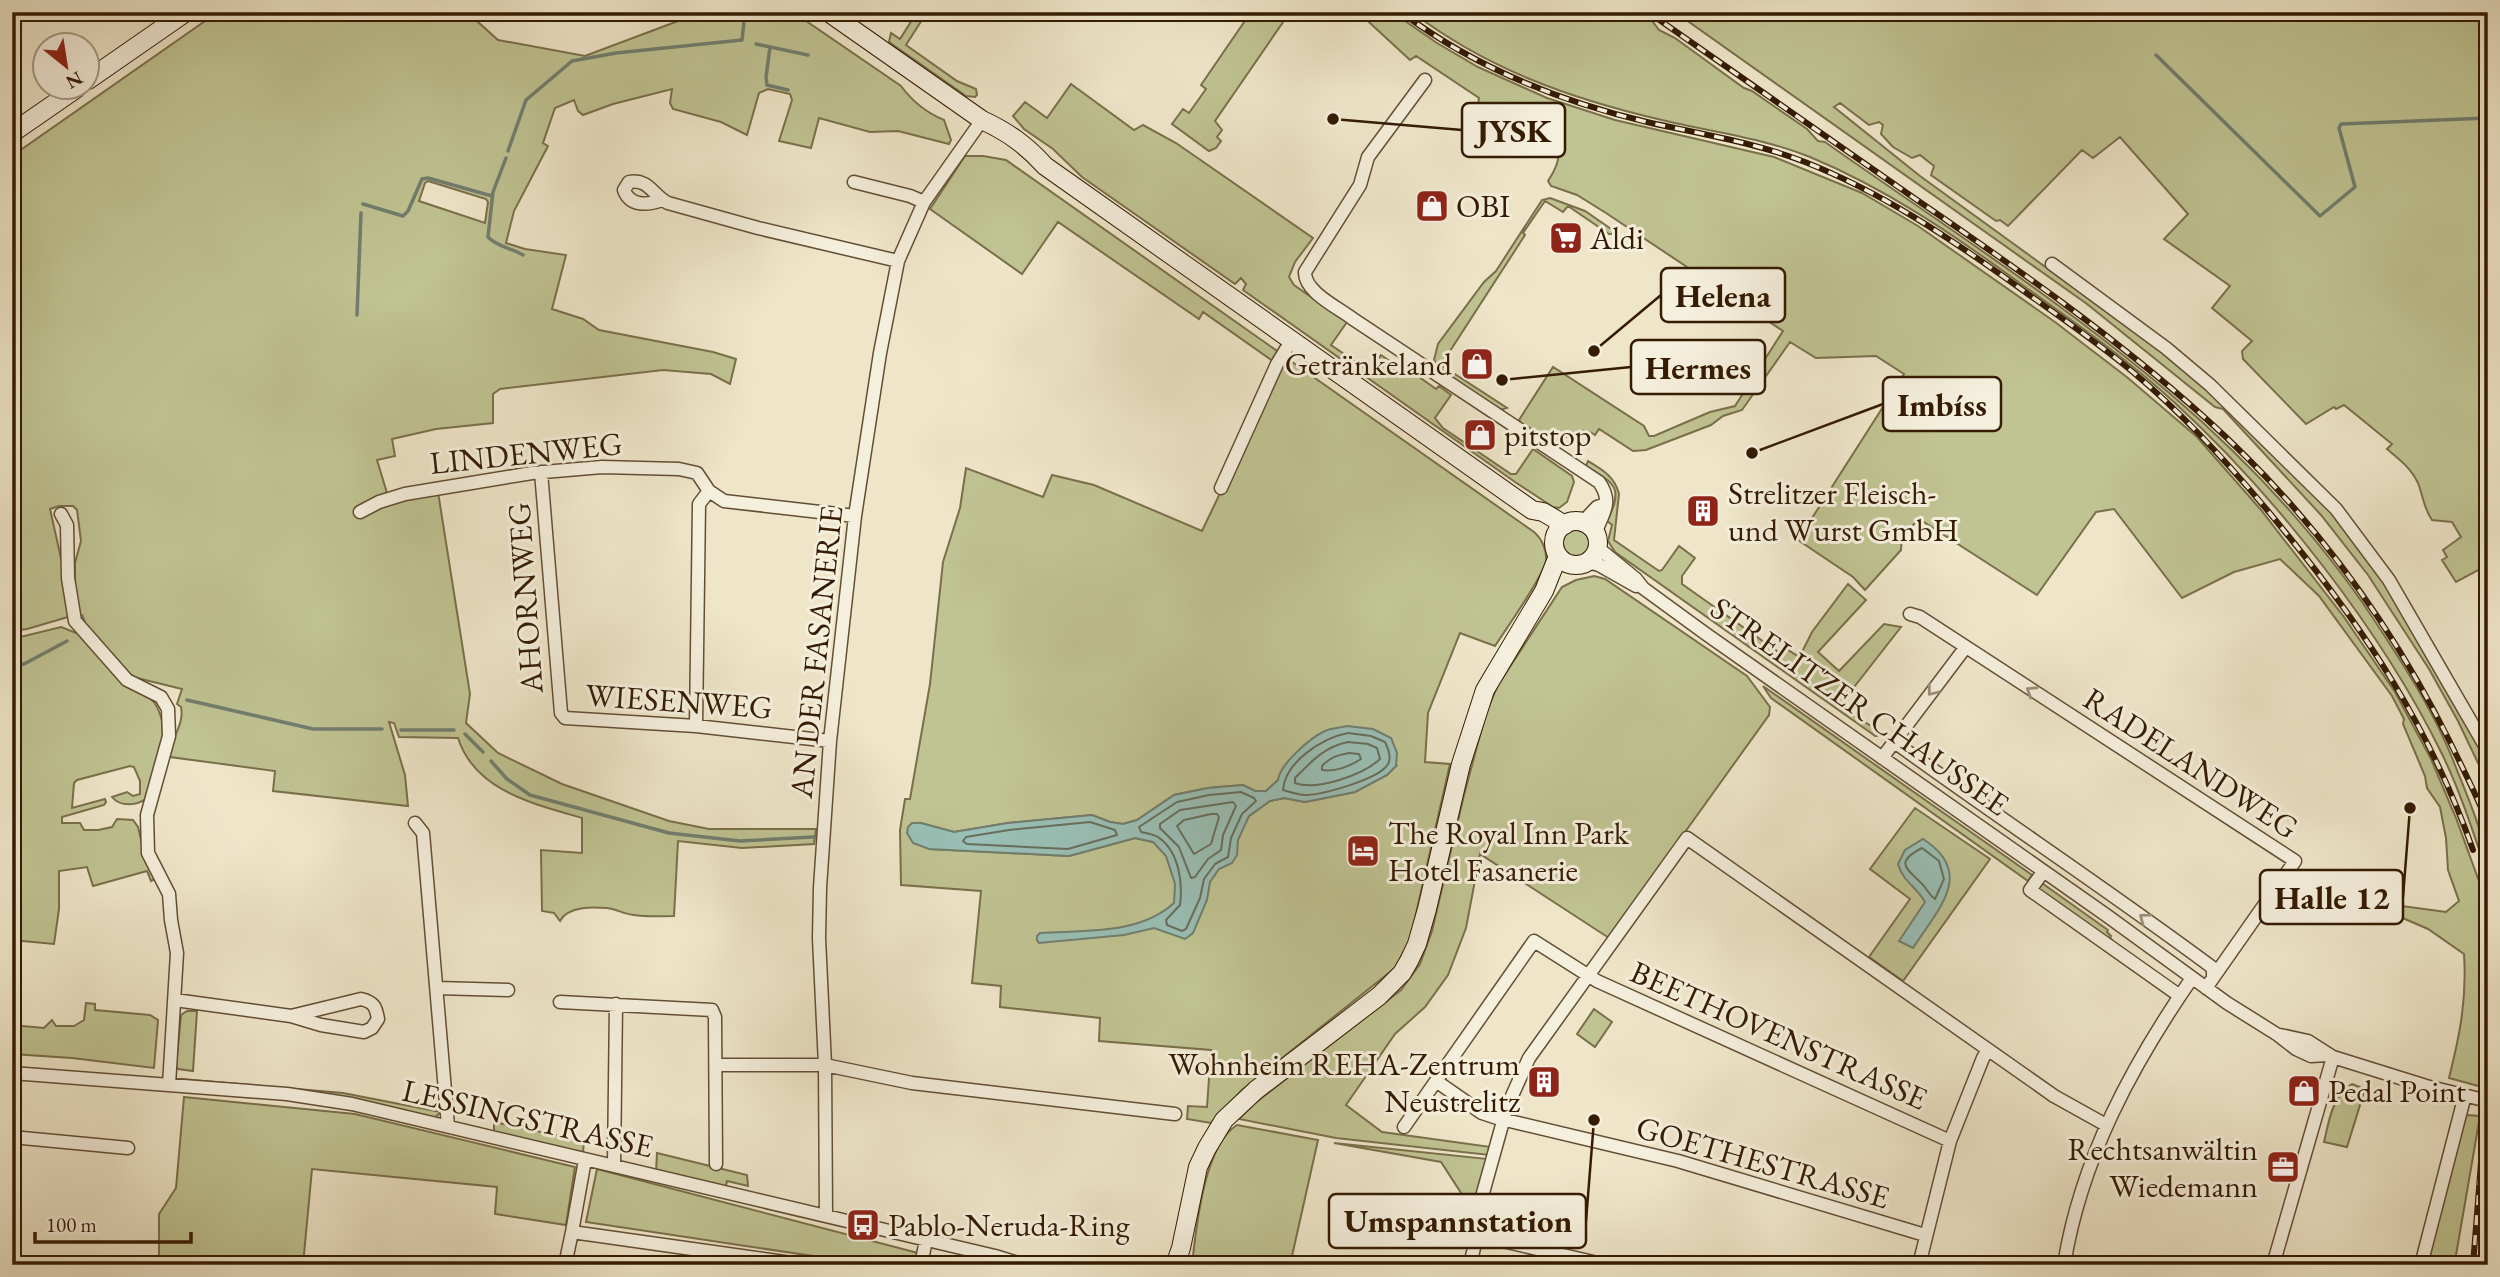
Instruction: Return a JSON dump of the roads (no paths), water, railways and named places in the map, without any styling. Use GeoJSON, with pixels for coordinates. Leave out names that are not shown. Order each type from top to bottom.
{"type":"FeatureCollection","features":[{"type":"Feature","properties":{"kind":"main road"},"geometry":{"type":"LineString","coordinates":[[102,70],[186,12]]}},
{"type":"Feature","properties":{"kind":"main road","name":"STRELITZER CHAUSSEE"},"geometry":{"type":"LineString","coordinates":[[828,12],[982,120],[1011,134],[1027,146],[1045,166],[1532,509],[1543,512],[1576,543]]}},
{"type":"Feature","properties":{"kind":"main road"},"geometry":{"type":"LineString","coordinates":[[12,133],[57,102]]}},
{"type":"Feature","properties":{"kind":"main road"},"geometry":{"type":"LineString","coordinates":[[1180,1259],[1198,1167],[1224,1120],[1256,1090],[1379,996],[1402,973],[1409,961],[1427,909],[1461,764],[1484,695],[1493,675],[1576,543]]}},
{"type":"Feature","properties":{"kind":"street"},"geometry":{"type":"LineString","coordinates":[[1425,80],[1368,157],[1360,185],[1306,272],[1306,281],[1316,292],[1353,319],[1593,477],[1605,494],[1606,512],[1576,543]]}},
{"type":"Feature","properties":{"kind":"street","name":"AN DER FASANERIE"},"geometry":{"type":"LineString","coordinates":[[826,1216],[825,1065],[819,901],[830,741],[855,516],[872,400],[898,261],[924,202],[982,120]]}},
{"type":"Feature","properties":{"kind":"street"},"geometry":{"type":"LineString","coordinates":[[854,183],[911,196],[924,202]]}},
{"type":"Feature","properties":{"kind":"street"},"geometry":{"type":"LineString","coordinates":[[662,200],[758,228],[898,261]]}},
{"type":"Feature","properties":{"kind":"street"},"geometry":{"type":"LineString","coordinates":[[2052,264],[2166,348],[2210,385],[2336,509],[2359,537],[2395,590],[2488,751]]}},
{"type":"Feature","properties":{"kind":"street"},"geometry":{"type":"LineString","coordinates":[[1221,488],[1277,364],[1291,341]]}},
{"type":"Feature","properties":{"kind":"street","name":"LINDENWEG"},"geometry":{"type":"LineString","coordinates":[[360,512],[379,502],[405,494],[541,472],[602,467],[679,468],[697,473],[709,491],[724,501],[855,516]]}},
{"type":"Feature","properties":{"kind":"street","name":"AHORNWEG"},"geometry":{"type":"LineString","coordinates":[[541,472],[561,713],[565,719]]}},
{"type":"Feature","properties":{"kind":"street"},"geometry":{"type":"LineString","coordinates":[[696,726],[699,504],[709,491]]}},
{"type":"Feature","properties":{"kind":"street"},"geometry":{"type":"LineString","coordinates":[[61,514],[66,525],[68,578],[75,621],[127,680],[161,697],[168,709],[169,736],[147,816],[148,853],[169,894],[178,959],[169,1085]]}},
{"type":"Feature","properties":{"kind":"street","name":"STRELITZER CHAUSSEE"},"geometry":{"type":"LineString","coordinates":[[1576,543],[1636,579],[1643,588],[2151,922],[2213,968],[2210,983]]}},
{"type":"Feature","properties":{"kind":"street","name":"RADELANDWEG"},"geometry":{"type":"LineString","coordinates":[[1910,614],[1920,617],[2295,860],[2210,983]]}},
{"type":"Feature","properties":{"kind":"street"},"geometry":{"type":"LineString","coordinates":[[1888,749],[1965,648]]}},
{"type":"Feature","properties":{"kind":"street","name":"WIESENWEG"},"geometry":{"type":"LineString","coordinates":[[565,719],[696,726],[830,741]]}},
{"type":"Feature","properties":{"kind":"street","name":"STRELITZER CHAUSSEE"},"geometry":{"type":"LineString","coordinates":[[1888,749],[2043,872],[2192,978],[2210,983],[2253,1021],[2278,1035],[2295,1049],[2306,1054],[2330,1056],[2426,1086],[2488,1101]]}},
{"type":"Feature","properties":{"kind":"street"},"geometry":{"type":"LineString","coordinates":[[415,823],[422,832],[448,1126]]}},
{"type":"Feature","properties":{"kind":"street"},"geometry":{"type":"LineString","coordinates":[[1470,1265],[1476,1235],[1476,1218],[1518,1077],[1586,975],[1687,838],[2054,1096],[2106,1125]]}},
{"type":"Feature","properties":{"kind":"street"},"geometry":{"type":"LineString","coordinates":[[2043,872],[2030,890],[2180,996]]}},
{"type":"Feature","properties":{"kind":"street","name":"BEETHOVENSTRASSE"},"geometry":{"type":"LineString","coordinates":[[1436,1081],[1534,941],[1586,975],[1950,1141]]}},
{"type":"Feature","properties":{"kind":"street"},"geometry":{"type":"LineString","coordinates":[[2064,1265],[2082,1186],[2106,1125],[2133,1071],[2192,978]]}},
{"type":"Feature","properties":{"kind":"street"},"geometry":{"type":"LineString","coordinates":[[437,988],[508,990]]}},
{"type":"Feature","properties":{"kind":"street"},"geometry":{"type":"LineString","coordinates":[[174,1000],[291,1017],[365,1032],[372,1028],[378,1019],[376,1008],[371,1001],[361,999],[291,1017]]}},
{"type":"Feature","properties":{"kind":"street"},"geometry":{"type":"LineString","coordinates":[[560,1002],[712,1010],[715,1017],[716,1164]]}},
{"type":"Feature","properties":{"kind":"street"},"geometry":{"type":"LineString","coordinates":[[614,1166],[616,1004]]}},
{"type":"Feature","properties":{"kind":"street"},"geometry":{"type":"LineString","coordinates":[[1919,1265],[1950,1141],[1988,1050]]}},
{"type":"Feature","properties":{"kind":"street"},"geometry":{"type":"LineString","coordinates":[[2273,1265],[2330,1056]]}},
{"type":"Feature","properties":{"kind":"street"},"geometry":{"type":"LineString","coordinates":[[716,1065],[825,1065],[912,1083],[1175,1114]]}},
{"type":"Feature","properties":{"kind":"street","name":"LESSINGSTRASSE"},"geometry":{"type":"LineString","coordinates":[[12,1073],[287,1094],[352,1104],[1024,1265]]}},
{"type":"Feature","properties":{"kind":"street"},"geometry":{"type":"LineString","coordinates":[[1404,1127],[1436,1081]]}},
{"type":"Feature","properties":{"kind":"street","name":"GOETHESTRASSE"},"geometry":{"type":"LineString","coordinates":[[1436,1081],[1482,1113],[1504,1120],[1678,1161],[1925,1236]]}},
{"type":"Feature","properties":{"kind":"street"},"geometry":{"type":"LineString","coordinates":[[2421,1265],[2465,1095]]}},
{"type":"Feature","properties":{"kind":"street"},"geometry":{"type":"LineString","coordinates":[[12,1137],[128,1148]]}},
{"type":"Feature","properties":{"kind":"street"},"geometry":{"type":"LineString","coordinates":[[565,1265],[585,1160]]}},
{"type":"Feature","properties":{"kind":"street"},"geometry":{"type":"LineString","coordinates":[[572,1231],[806,1265]]}},
{"type":"Feature","properties":{"kind":"street"},"geometry":{"type":"LineString","coordinates":[[1476,1235],[1606,1265]]}},
{"type":"Feature","properties":{"kind":"street"},"geometry":{"type":"LineString","coordinates":[[921,1265],[926,1240]]}},
{"type":"Feature","properties":{"kind":"water"},"geometry":{"type":"Polygon","coordinates":[[[1347,726],[1373,729],[1391,738],[1397,753],[1396,766],[1387,775],[1355,792],[1305,802],[1284,798],[1270,801],[1249,816],[1238,840],[1237,855],[1232,863],[1219,869],[1210,882],[1207,900],[1193,933],[1185,939],[1154,928],[1124,935],[1039,943],[1037,940],[1040,933],[1093,931],[1128,926],[1160,913],[1174,903],[1175,884],[1166,856],[1153,842],[1135,838],[1069,856],[929,849],[913,843],[907,833],[912,823],[954,832],[1008,823],[1092,815],[1123,824],[1137,820],[1174,795],[1243,785],[1255,791],[1266,791],[1278,780],[1284,767],[1304,745],[1325,731],[1347,726]]]}},
{"type":"Feature","properties":{"kind":"water"},"geometry":{"type":"Polygon","coordinates":[[[1923,839],[1939,852],[1947,865],[1950,878],[1941,905],[1913,948],[1899,941],[1925,902],[1903,875],[1898,864],[1905,850],[1923,839]]]}},
{"type":"Feature","properties":{"kind":"waterway"},"geometry":{"type":"LineString","coordinates":[[508,151],[526,100],[572,61],[616,53],[742,40],[745,12]]}},
{"type":"Feature","properties":{"kind":"waterway"},"geometry":{"type":"LineString","coordinates":[[756,44],[808,55]]}},
{"type":"Feature","properties":{"kind":"waterway"},"geometry":{"type":"LineString","coordinates":[[770,47],[767,85],[788,90]]}},
{"type":"Feature","properties":{"kind":"waterway"},"geometry":{"type":"LineString","coordinates":[[2156,55],[2320,216],[2355,187],[2339,128],[2341,124],[2488,118]]}},
{"type":"Feature","properties":{"kind":"waterway"},"geometry":{"type":"LineString","coordinates":[[506,158],[493,192],[488,237],[523,255]]}},
{"type":"Feature","properties":{"kind":"waterway"},"geometry":{"type":"LineString","coordinates":[[363,204],[403,216],[408,211],[422,179],[428,178],[492,196]]}},
{"type":"Feature","properties":{"kind":"waterway"},"geometry":{"type":"LineString","coordinates":[[357,315],[361,213]]}},
{"type":"Feature","properties":{"kind":"waterway"},"geometry":{"type":"LineString","coordinates":[[82,616],[85,625]]}},
{"type":"Feature","properties":{"kind":"waterway"},"geometry":{"type":"LineString","coordinates":[[12,667],[24,664],[67,641]]}},
{"type":"Feature","properties":{"kind":"waterway"},"geometry":{"type":"LineString","coordinates":[[187,700],[313,729],[382,729]]}},
{"type":"Feature","properties":{"kind":"waterway"},"geometry":{"type":"LineString","coordinates":[[401,730],[454,730]]}},
{"type":"Feature","properties":{"kind":"waterway"},"geometry":{"type":"LineString","coordinates":[[465,734],[483,752]]}},
{"type":"Feature","properties":{"kind":"waterway"},"geometry":{"type":"LineString","coordinates":[[491,761],[507,779],[530,795],[669,833],[740,841],[813,837]]}},
{"type":"Feature","properties":{"kind":"railway"},"geometry":{"type":"LineString","coordinates":[[1401,12],[1429,32],[1487,65],[1549,92],[1581,104],[1647,122],[1766,149],[1805,162],[1860,187],[1964,249],[2120,361],[2195,429],[2286,533],[2343,607],[2394,683],[2416,723],[2456,806],[2473,850]]}},
{"type":"Feature","properties":{"kind":"railway"},"geometry":{"type":"LineString","coordinates":[[1648,12],[2064,304],[2135,358],[2241,451],[2310,527],[2372,609],[2426,696],[2488,824]]}},
{"type":"Feature","properties":{"kind":"railway"},"geometry":{"type":"LineString","coordinates":[[2473,1265],[2488,1073]]}},
{"type":"Feature","properties":{"kind":"place","name":"JYSK"},"geometry":{"type":"Point","coordinates":[1333,119]}},
{"type":"Feature","properties":{"kind":"place","name":"OBI"},"geometry":{"type":"Point","coordinates":[1432,206]}},
{"type":"Feature","properties":{"kind":"place","name":"Aldi"},"geometry":{"type":"Point","coordinates":[1566,238]}},
{"type":"Feature","properties":{"kind":"place","name":"Helena"},"geometry":{"type":"Point","coordinates":[1594,351]}},
{"type":"Feature","properties":{"kind":"place","name":"Getränkeland"},"geometry":{"type":"Point","coordinates":[1477,364]}},
{"type":"Feature","properties":{"kind":"place","name":"Hermes"},"geometry":{"type":"Point","coordinates":[1502,380]}},
{"type":"Feature","properties":{"kind":"place","name":"pitstop"},"geometry":{"type":"Point","coordinates":[1480,435]}},
{"type":"Feature","properties":{"kind":"place","name":"Imbíss"},"geometry":{"type":"Point","coordinates":[1752,453]}},
{"type":"Feature","properties":{"kind":"place","name":"Strelitzer Fleisch- und Wurst GmbH"},"geometry":{"type":"Point","coordinates":[1703,511]}},
{"type":"Feature","properties":{"kind":"place","name":"Halle 12"},"geometry":{"type":"Point","coordinates":[2410,808]}},
{"type":"Feature","properties":{"kind":"place","name":"The Royal Inn Park Hotel Fasanerie"},"geometry":{"type":"Point","coordinates":[1363,851]}},
{"type":"Feature","properties":{"kind":"place","name":"Wohnheim REHA-Zentrum Neustrelitz"},"geometry":{"type":"Point","coordinates":[1544,1082]}},
{"type":"Feature","properties":{"kind":"place","name":"Pedal Point"},"geometry":{"type":"Point","coordinates":[2304,1091]}},
{"type":"Feature","properties":{"kind":"place","name":"Umspannstation"},"geometry":{"type":"Point","coordinates":[1594,1120]}},
{"type":"Feature","properties":{"kind":"place","name":"Rechtsanwältin Wiedemann"},"geometry":{"type":"Point","coordinates":[2283,1167]}},
{"type":"Feature","properties":{"kind":"place","name":"Pablo-Neruda-Ring"},"geometry":{"type":"Point","coordinates":[863,1225]}}]}
